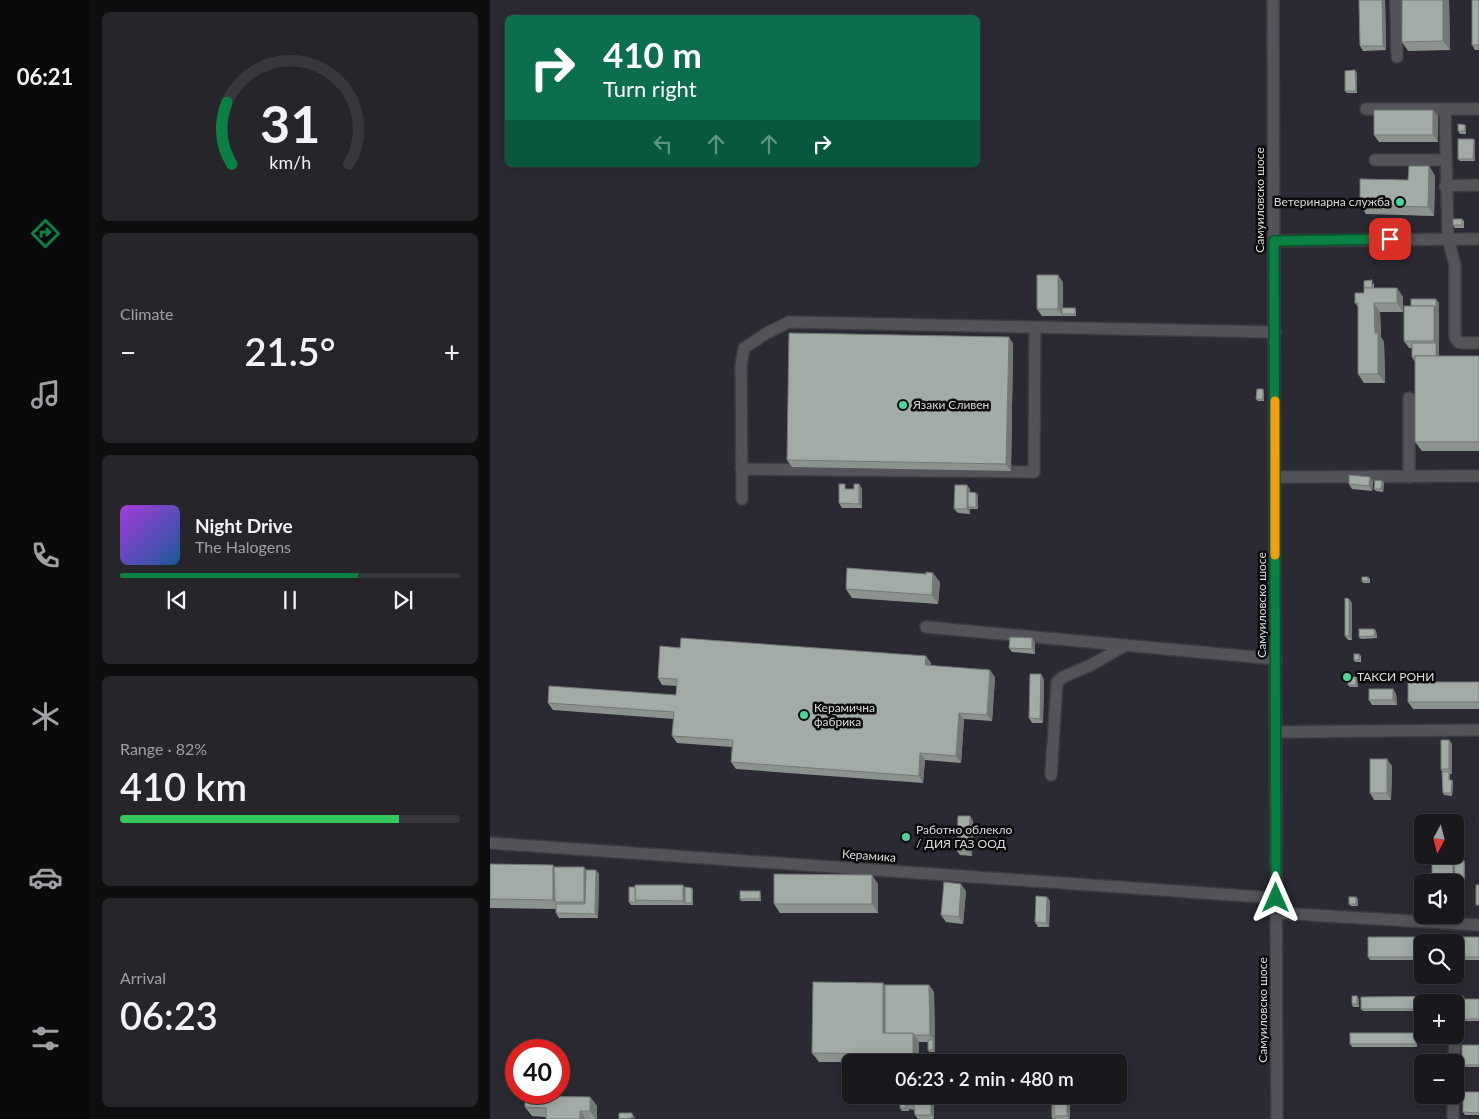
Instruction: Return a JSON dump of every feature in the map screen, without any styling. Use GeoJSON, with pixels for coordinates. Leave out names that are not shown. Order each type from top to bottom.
{"type":"FeatureCollection","features":[{"type":"Feature","properties":{"kind":"street","name":"Самуиловско шосе"},"geometry":{"type":"LineString","coordinates":[[1274,0],[1277,1119]]}},
{"type":"Feature","properties":{"kind":"street"},"geometry":{"type":"LineString","coordinates":[[1396,0],[1397,56]]}},
{"type":"Feature","properties":{"kind":"street"},"geometry":{"type":"LineString","coordinates":[[1366,109],[1479,110]]}},
{"type":"Feature","properties":{"kind":"street"},"geometry":{"type":"LineString","coordinates":[[1445,109],[1448,239],[1455,265],[1455,336],[1458,342],[1479,343]]}},
{"type":"Feature","properties":{"kind":"street"},"geometry":{"type":"LineString","coordinates":[[1375,160],[1445,160]]}},
{"type":"Feature","properties":{"kind":"street"},"geometry":{"type":"LineString","coordinates":[[1446,186],[1479,185]]}},
{"type":"Feature","properties":{"kind":"street"},"geometry":{"type":"LineString","coordinates":[[1274,241],[1479,239]]}},
{"type":"Feature","properties":{"kind":"street"},"geometry":{"type":"LineString","coordinates":[[742,500],[740,365],[744,348],[789,322],[1275,332]]}},
{"type":"Feature","properties":{"kind":"street"},"geometry":{"type":"LineString","coordinates":[[741,469],[1034,472],[1035,327]]}},
{"type":"Feature","properties":{"kind":"street"},"geometry":{"type":"LineString","coordinates":[[1409,398],[1409,477]]}},
{"type":"Feature","properties":{"kind":"street"},"geometry":{"type":"LineString","coordinates":[[1275,477],[1479,476]]}},
{"type":"Feature","properties":{"kind":"street"},"geometry":{"type":"LineString","coordinates":[[926,627],[1276,659]]}},
{"type":"Feature","properties":{"kind":"street"},"geometry":{"type":"LineString","coordinates":[[1051,775],[1057,682],[1063,677],[1091,665],[1126,645]]}},
{"type":"Feature","properties":{"kind":"street"},"geometry":{"type":"LineString","coordinates":[[1276,732],[1479,730]]}},
{"type":"Feature","properties":{"kind":"street","name":"Керамика"},"geometry":{"type":"LineString","coordinates":[[490,843],[1276,898]]}},
{"type":"Feature","properties":{"kind":"street"},"geometry":{"type":"LineString","coordinates":[[1276,914],[1479,925]]}},
{"type":"Feature","properties":{"kind":"street"},"geometry":{"type":"LineString","coordinates":[[1453,1104],[1453,1119]]}},
{"type":"Feature","properties":{"kind":"shaded area"},"geometry":{"type":"Polygon","coordinates":[[[490,0],[1479,0],[1479,1119],[490,1119],[490,0]]]}},
{"type":"Feature","properties":{"kind":"building"},"geometry":{"type":"Polygon","coordinates":[[[1359,0],[1382,0],[1383,46],[1360,46],[1359,0]]]}},
{"type":"Feature","properties":{"kind":"building"},"geometry":{"type":"Polygon","coordinates":[[[1402,0],[1443,0],[1443,41],[1402,42],[1402,0]]]}},
{"type":"Feature","properties":{"kind":"building"},"geometry":{"type":"Polygon","coordinates":[[[1472,0],[1479,0],[1479,45],[1472,45],[1472,0]]]}},
{"type":"Feature","properties":{"kind":"building"},"geometry":{"type":"Polygon","coordinates":[[[1355,70],[1356,91],[1345,91],[1345,71],[1355,70]]]}},
{"type":"Feature","properties":{"kind":"building"},"geometry":{"type":"Polygon","coordinates":[[[1374,110],[1433,110],[1433,135],[1374,135],[1374,110]]]}},
{"type":"Feature","properties":{"kind":"building"},"geometry":{"type":"Polygon","coordinates":[[[1458,124],[1465,125],[1465,131],[1458,131],[1458,124]]]}},
{"type":"Feature","properties":{"kind":"building"},"geometry":{"type":"Polygon","coordinates":[[[1458,139],[1474,139],[1473,159],[1458,159],[1458,139]]]}},
{"type":"Feature","properties":{"kind":"building","name":"Ветеринарна служба"},"geometry":{"type":"Polygon","coordinates":[[[1409,166],[1429,166],[1428,207],[1360,205],[1360,179],[1408,180],[1409,166]]]}},
{"type":"Feature","properties":{"kind":"building"},"geometry":{"type":"Polygon","coordinates":[[[1453,219],[1462,219],[1462,225],[1453,225],[1453,219]]]}},
{"type":"Feature","properties":{"kind":"building"},"geometry":{"type":"Polygon","coordinates":[[[1037,275],[1058,275],[1058,309],[1037,309],[1037,275]]]}},
{"type":"Feature","properties":{"kind":"building"},"geometry":{"type":"Polygon","coordinates":[[[1372,280],[1372,288],[1364,288],[1364,281],[1372,280]]]}},
{"type":"Feature","properties":{"kind":"building"},"geometry":{"type":"Polygon","coordinates":[[[1364,288],[1397,288],[1397,303],[1374,303],[1375,333],[1378,333],[1378,374],[1358,374],[1358,303],[1355,303],[1355,293],[1364,293],[1364,288]]]}},
{"type":"Feature","properties":{"kind":"building"},"geometry":{"type":"Polygon","coordinates":[[[1411,299],[1436,299],[1436,308],[1434,306],[1411,306],[1411,299]]]}},
{"type":"Feature","properties":{"kind":"building"},"geometry":{"type":"Polygon","coordinates":[[[1404,306],[1434,306],[1434,341],[1404,341],[1404,306]]]}},
{"type":"Feature","properties":{"kind":"building"},"geometry":{"type":"Polygon","coordinates":[[[1062,308],[1075,308],[1075,314],[1062,314],[1062,308]]]}},
{"type":"Feature","properties":{"kind":"building","name":"Язаки Сливен"},"geometry":{"type":"Polygon","coordinates":[[[789,333],[1009,337],[1006,464],[787,460],[789,333]]]}},
{"type":"Feature","properties":{"kind":"building"},"geometry":{"type":"Polygon","coordinates":[[[1412,343],[1436,343],[1436,356],[1412,357],[1412,343]]]}},
{"type":"Feature","properties":{"kind":"building"},"geometry":{"type":"Polygon","coordinates":[[[1415,356],[1479,356],[1479,442],[1415,442],[1415,356]]]}},
{"type":"Feature","properties":{"kind":"building"},"geometry":{"type":"Polygon","coordinates":[[[1257,389],[1263,389],[1263,399],[1256,399],[1257,389]]]}},
{"type":"Feature","properties":{"kind":"building"},"geometry":{"type":"Polygon","coordinates":[[[1349,475],[1370,477],[1369,486],[1349,484],[1349,475]]]}},
{"type":"Feature","properties":{"kind":"building"},"geometry":{"type":"Polygon","coordinates":[[[1375,480],[1382,481],[1381,489],[1374,489],[1375,480]]]}},
{"type":"Feature","properties":{"kind":"building"},"geometry":{"type":"Polygon","coordinates":[[[839,484],[845,484],[845,489],[854,489],[854,484],[859,484],[859,504],[839,503],[839,484]]]}},
{"type":"Feature","properties":{"kind":"building"},"geometry":{"type":"Polygon","coordinates":[[[955,485],[967,485],[967,509],[954,509],[955,485]]]}},
{"type":"Feature","properties":{"kind":"building"},"geometry":{"type":"Polygon","coordinates":[[[968,492],[976,493],[976,507],[968,507],[968,492]]]}},
{"type":"Feature","properties":{"kind":"building"},"geometry":{"type":"Polygon","coordinates":[[[847,568],[933,573],[932,595],[846,589],[847,568]]]}},
{"type":"Feature","properties":{"kind":"building"},"geometry":{"type":"Polygon","coordinates":[[[1362,577],[1368,577],[1368,581],[1362,581],[1362,577]]]}},
{"type":"Feature","properties":{"kind":"building"},"geometry":{"type":"Polygon","coordinates":[[[1345,598],[1349,599],[1349,636],[1345,636],[1345,598]]]}},
{"type":"Feature","properties":{"kind":"building"},"geometry":{"type":"Polygon","coordinates":[[[1359,629],[1374,629],[1375,636],[1359,637],[1359,629]]]}},
{"type":"Feature","properties":{"kind":"building"},"geometry":{"type":"Polygon","coordinates":[[[1010,637],[1032,638],[1032,649],[1009,648],[1010,637]]]}},
{"type":"Feature","properties":{"kind":"building","name":"Керамична фабрика"},"geometry":{"type":"Polygon","coordinates":[[[681,638],[926,656],[925,665],[990,670],[987,715],[959,713],[956,756],[920,753],[919,776],[731,762],[733,740],[672,736],[674,712],[548,703],[549,686],[676,695],[677,679],[658,678],[660,646],[680,648],[681,638]]]}},
{"type":"Feature","properties":{"kind":"building"},"geometry":{"type":"Polygon","coordinates":[[[1354,654],[1359,654],[1359,660],[1354,660],[1354,654]]]}},
{"type":"Feature","properties":{"kind":"building"},"geometry":{"type":"Polygon","coordinates":[[[1030,674],[1041,674],[1040,719],[1029,718],[1030,674]]]}},
{"type":"Feature","properties":{"kind":"building"},"geometry":{"type":"Polygon","coordinates":[[[1348,677],[1356,677],[1356,685],[1348,685],[1348,677]]]}},
{"type":"Feature","properties":{"kind":"building"},"geometry":{"type":"Polygon","coordinates":[[[1408,682],[1479,682],[1479,702],[1408,702],[1408,682]]]}},
{"type":"Feature","properties":{"kind":"building"},"geometry":{"type":"Polygon","coordinates":[[[1369,689],[1393,689],[1393,700],[1369,700],[1369,689]]]}},
{"type":"Feature","properties":{"kind":"building"},"geometry":{"type":"Polygon","coordinates":[[[1441,740],[1449,740],[1449,769],[1441,769],[1441,740]]]}},
{"type":"Feature","properties":{"kind":"building"},"geometry":{"type":"Polygon","coordinates":[[[1370,759],[1387,759],[1387,793],[1370,793],[1370,759]]]}},
{"type":"Feature","properties":{"kind":"building"},"geometry":{"type":"Polygon","coordinates":[[[1442,772],[1449,772],[1449,780],[1452,780],[1451,793],[1443,793],[1442,772]]]}},
{"type":"Feature","properties":{"kind":"building"},"geometry":{"type":"Polygon","coordinates":[[[958,816],[970,816],[968,851],[957,851],[958,816]]]}},
{"type":"Feature","properties":{"kind":"building"},"geometry":{"type":"Polygon","coordinates":[[[490,864],[553,865],[553,900],[490,899],[490,864]]]}},
{"type":"Feature","properties":{"kind":"building"},"geometry":{"type":"Polygon","coordinates":[[[1432,864],[1453,864],[1453,874],[1432,874],[1432,864]]]}},
{"type":"Feature","properties":{"kind":"building"},"geometry":{"type":"Polygon","coordinates":[[[1454,864],[1464,864],[1464,874],[1454,874],[1454,864]]]}},
{"type":"Feature","properties":{"kind":"building"},"geometry":{"type":"Polygon","coordinates":[[[554,867],[584,867],[584,902],[555,902],[554,867]]]}},
{"type":"Feature","properties":{"kind":"building"},"geometry":{"type":"Polygon","coordinates":[[[586,870],[596,870],[595,914],[556,913],[556,904],[585,904],[586,870]]]}},
{"type":"Feature","properties":{"kind":"building"},"geometry":{"type":"Polygon","coordinates":[[[774,874],[872,875],[872,904],[774,904],[774,874]]]}},
{"type":"Feature","properties":{"kind":"building"},"geometry":{"type":"Polygon","coordinates":[[[944,882],[961,884],[959,917],[941,915],[944,882]]]}},
{"type":"Feature","properties":{"kind":"building"},"geometry":{"type":"Polygon","coordinates":[[[635,885],[683,885],[683,901],[635,900],[635,885]]]}},
{"type":"Feature","properties":{"kind":"building"},"geometry":{"type":"Polygon","coordinates":[[[1476,885],[1479,885],[1479,905],[1476,905],[1476,885]]]}},
{"type":"Feature","properties":{"kind":"building"},"geometry":{"type":"Polygon","coordinates":[[[629,887],[635,887],[635,900],[637,902],[629,902],[629,887]]]}},
{"type":"Feature","properties":{"kind":"building"},"geometry":{"type":"Polygon","coordinates":[[[685,887],[692,888],[692,903],[685,903],[685,887]]]}},
{"type":"Feature","properties":{"kind":"building"},"geometry":{"type":"Polygon","coordinates":[[[740,891],[760,891],[760,899],[740,899],[740,891]]]}},
{"type":"Feature","properties":{"kind":"building"},"geometry":{"type":"Polygon","coordinates":[[[1036,896],[1047,897],[1046,923],[1035,922],[1036,896]]]}},
{"type":"Feature","properties":{"kind":"building"},"geometry":{"type":"Polygon","coordinates":[[[1349,897],[1356,897],[1356,904],[1349,904],[1349,897]]]}},
{"type":"Feature","properties":{"kind":"building"},"geometry":{"type":"Polygon","coordinates":[[[1368,937],[1414,937],[1414,957],[1368,957],[1368,937]]]}},
{"type":"Feature","properties":{"kind":"building"},"geometry":{"type":"Polygon","coordinates":[[[1464,937],[1479,937],[1479,957],[1464,957],[1464,937]]]}},
{"type":"Feature","properties":{"kind":"building"},"geometry":{"type":"Polygon","coordinates":[[[813,982],[883,983],[883,1033],[913,1033],[913,1054],[812,1053],[813,982]]]}},
{"type":"Feature","properties":{"kind":"building"},"geometry":{"type":"Polygon","coordinates":[[[885,985],[929,985],[930,1035],[885,1033],[885,985]]]}},
{"type":"Feature","properties":{"kind":"building"},"geometry":{"type":"Polygon","coordinates":[[[1352,996],[1357,996],[1357,1004],[1352,1004],[1352,996]]]}},
{"type":"Feature","properties":{"kind":"building"},"geometry":{"type":"Polygon","coordinates":[[[1414,996],[1414,1009],[1361,1009],[1361,997],[1414,996]]]}},
{"type":"Feature","properties":{"kind":"building"},"geometry":{"type":"Polygon","coordinates":[[[1464,999],[1479,999],[1479,1019],[1464,1019],[1464,999]]]}},
{"type":"Feature","properties":{"kind":"building"},"geometry":{"type":"Polygon","coordinates":[[[1350,1033],[1414,1033],[1414,1044],[1350,1044],[1350,1033]]]}},
{"type":"Feature","properties":{"kind":"building"},"geometry":{"type":"Polygon","coordinates":[[[928,1040],[933,1040],[933,1050],[928,1050],[928,1040]]]}},
{"type":"Feature","properties":{"kind":"building"},"geometry":{"type":"Polygon","coordinates":[[[1462,1045],[1479,1045],[1479,1065],[1464,1065],[1464,1054],[1462,1054],[1462,1045]]]}},
{"type":"Feature","properties":{"kind":"building"},"geometry":{"type":"Polygon","coordinates":[[[1464,1092],[1479,1092],[1479,1113],[1463,1112],[1464,1092]]]}},
{"type":"Feature","properties":{"kind":"building"},"geometry":{"type":"Polygon","coordinates":[[[570,1097],[590,1097],[590,1111],[580,1111],[580,1119],[546,1119],[546,1108],[525,1107],[525,1104],[570,1104],[570,1097]]]}},
{"type":"Feature","properties":{"kind":"building"},"geometry":{"type":"Polygon","coordinates":[[[900,1104],[905,1104],[907,1108],[900,1108],[900,1104]]]}},
{"type":"Feature","properties":{"kind":"building"},"geometry":{"type":"Polygon","coordinates":[[[931,1104],[931,1115],[915,1115],[914,1105],[905,1105],[931,1104]]]}},
{"type":"Feature","properties":{"kind":"building"},"geometry":{"type":"Polygon","coordinates":[[[1052,1104],[1054,1104],[1054,1116],[1056,1118],[1052,1118],[1052,1104]]]}},
{"type":"Feature","properties":{"kind":"building"},"geometry":{"type":"Polygon","coordinates":[[[1054,1104],[1067,1104],[1067,1116],[1054,1116],[1054,1104]]]}},
{"type":"Feature","properties":{"kind":"building"},"geometry":{"type":"Polygon","coordinates":[[[619,1113],[632,1113],[632,1118],[619,1119],[619,1113]]]}},
{"type":"Feature","properties":{"kind":"slow traffic"},"geometry":{"type":"LineString","coordinates":[[1275,401],[1275,555]]}},
{"type":"Feature","properties":{"kind":"place","name":"Ветеринарна служба"},"geometry":{"type":"Point","coordinates":[1400,202]}},
{"type":"Feature","properties":{"kind":"place","name":"Язаки Сливен"},"geometry":{"type":"Point","coordinates":[903,405]}},
{"type":"Feature","properties":{"kind":"place","name":"ТАКСИ РОНИ"},"geometry":{"type":"Point","coordinates":[1347,677]}},
{"type":"Feature","properties":{"kind":"place","name":"Керамична фабрика"},"geometry":{"type":"Point","coordinates":[804,715]}},
{"type":"Feature","properties":{"kind":"place","name":"Работно облекло / ДИЯ ГАЗ ООД"},"geometry":{"type":"Point","coordinates":[906,837]}},
{"type":"Feature","properties":{"kind":"route"},"geometry":{"type":"LineString","coordinates":[[1276,898],[1274,241],[1390,239]]}}]}
